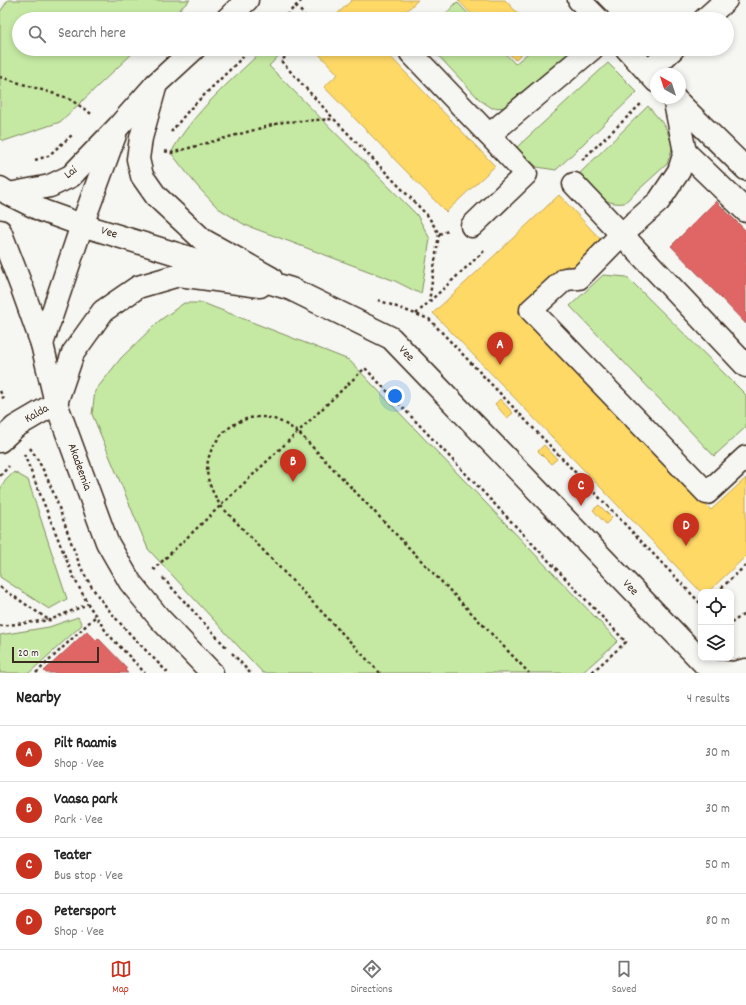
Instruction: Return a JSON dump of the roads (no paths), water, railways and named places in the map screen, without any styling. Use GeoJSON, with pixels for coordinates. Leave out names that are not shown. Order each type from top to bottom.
{"type":"FeatureCollection","features":[{"type":"Feature","properties":{"kind":"main road"},"geometry":{"type":"LineString","coordinates":[[234,12],[247,0]]}},
{"type":"Feature","properties":{"kind":"main road"},"geometry":{"type":"LineString","coordinates":[[579,0],[591,12]]}},
{"type":"Feature","properties":{"kind":"main road"},"geometry":{"type":"LineString","coordinates":[[713,12],[726,0]]}},
{"type":"Feature","properties":{"kind":"main road","name":"Lai"},"geometry":{"type":"LineString","coordinates":[[5,191],[50,186],[71,176],[118,127],[156,84],[186,56]]}},
{"type":"Feature","properties":{"kind":"main road"},"geometry":{"type":"LineString","coordinates":[[415,56],[526,174],[472,226]]}},
{"type":"Feature","properties":{"kind":"main road"},"geometry":{"type":"LineString","coordinates":[[489,135],[584,56]]}},
{"type":"Feature","properties":{"kind":"main road"},"geometry":{"type":"LineString","coordinates":[[633,56],[650,74]]}},
{"type":"Feature","properties":{"kind":"main road"},"geometry":{"type":"LineString","coordinates":[[658,68],[668,56]]}},
{"type":"Feature","properties":{"kind":"main road"},"geometry":{"type":"LineString","coordinates":[[156,84],[138,159],[142,176],[156,196],[203,240],[291,290]]}},
{"type":"Feature","properties":{"kind":"main road"},"geometry":{"type":"LineString","coordinates":[[675,104],[685,152],[680,172],[659,201],[621,235],[579,278],[565,280],[531,310],[707,493],[746,457]]}},
{"type":"Feature","properties":{"kind":"main road"},"geometry":{"type":"LineString","coordinates":[[680,104],[746,169]]}},
{"type":"Feature","properties":{"kind":"main road","name":"Lai"},"geometry":{"type":"LineString","coordinates":[[42,344],[82,225],[118,127]]}},
{"type":"Feature","properties":{"kind":"main road"},"geometry":{"type":"LineString","coordinates":[[685,152],[746,211]]}},
{"type":"Feature","properties":{"kind":"main road"},"geometry":{"type":"LineString","coordinates":[[574,184],[746,366]]}},
{"type":"Feature","properties":{"kind":"main road","name":"Vee"},"geometry":{"type":"LineString","coordinates":[[5,191],[43,211],[82,225],[291,290],[391,338],[712,672]]}},
{"type":"Feature","properties":{"kind":"main road","name":"Akadeemia"},"geometry":{"type":"LineString","coordinates":[[0,234],[22,288],[42,344],[56,403],[107,542],[130,582],[160,619],[212,673]]}},
{"type":"Feature","properties":{"kind":"main road"},"geometry":{"type":"LineString","coordinates":[[56,403],[73,353],[103,311],[138,287],[179,275],[291,290]]}},
{"type":"Feature","properties":{"kind":"main road","name":"Kalda"},"geometry":{"type":"LineString","coordinates":[[7,434],[56,403]]}},
{"type":"Feature","properties":{"kind":"main road"},"geometry":{"type":"LineString","coordinates":[[712,672],[734,673],[746,670]]}},
{"type":"Feature","properties":{"kind":"place","name":"Pilt Raamis"},"geometry":{"type":"Point","coordinates":[500,365]}},
{"type":"Feature","properties":{"kind":"place","name":"Vaasa park"},"geometry":{"type":"Point","coordinates":[293,482]}},
{"type":"Feature","properties":{"kind":"place","name":"Teater"},"geometry":{"type":"Point","coordinates":[581,506]}},
{"type":"Feature","properties":{"kind":"place","name":"Petersport"},"geometry":{"type":"Point","coordinates":[686,546]}}]}
